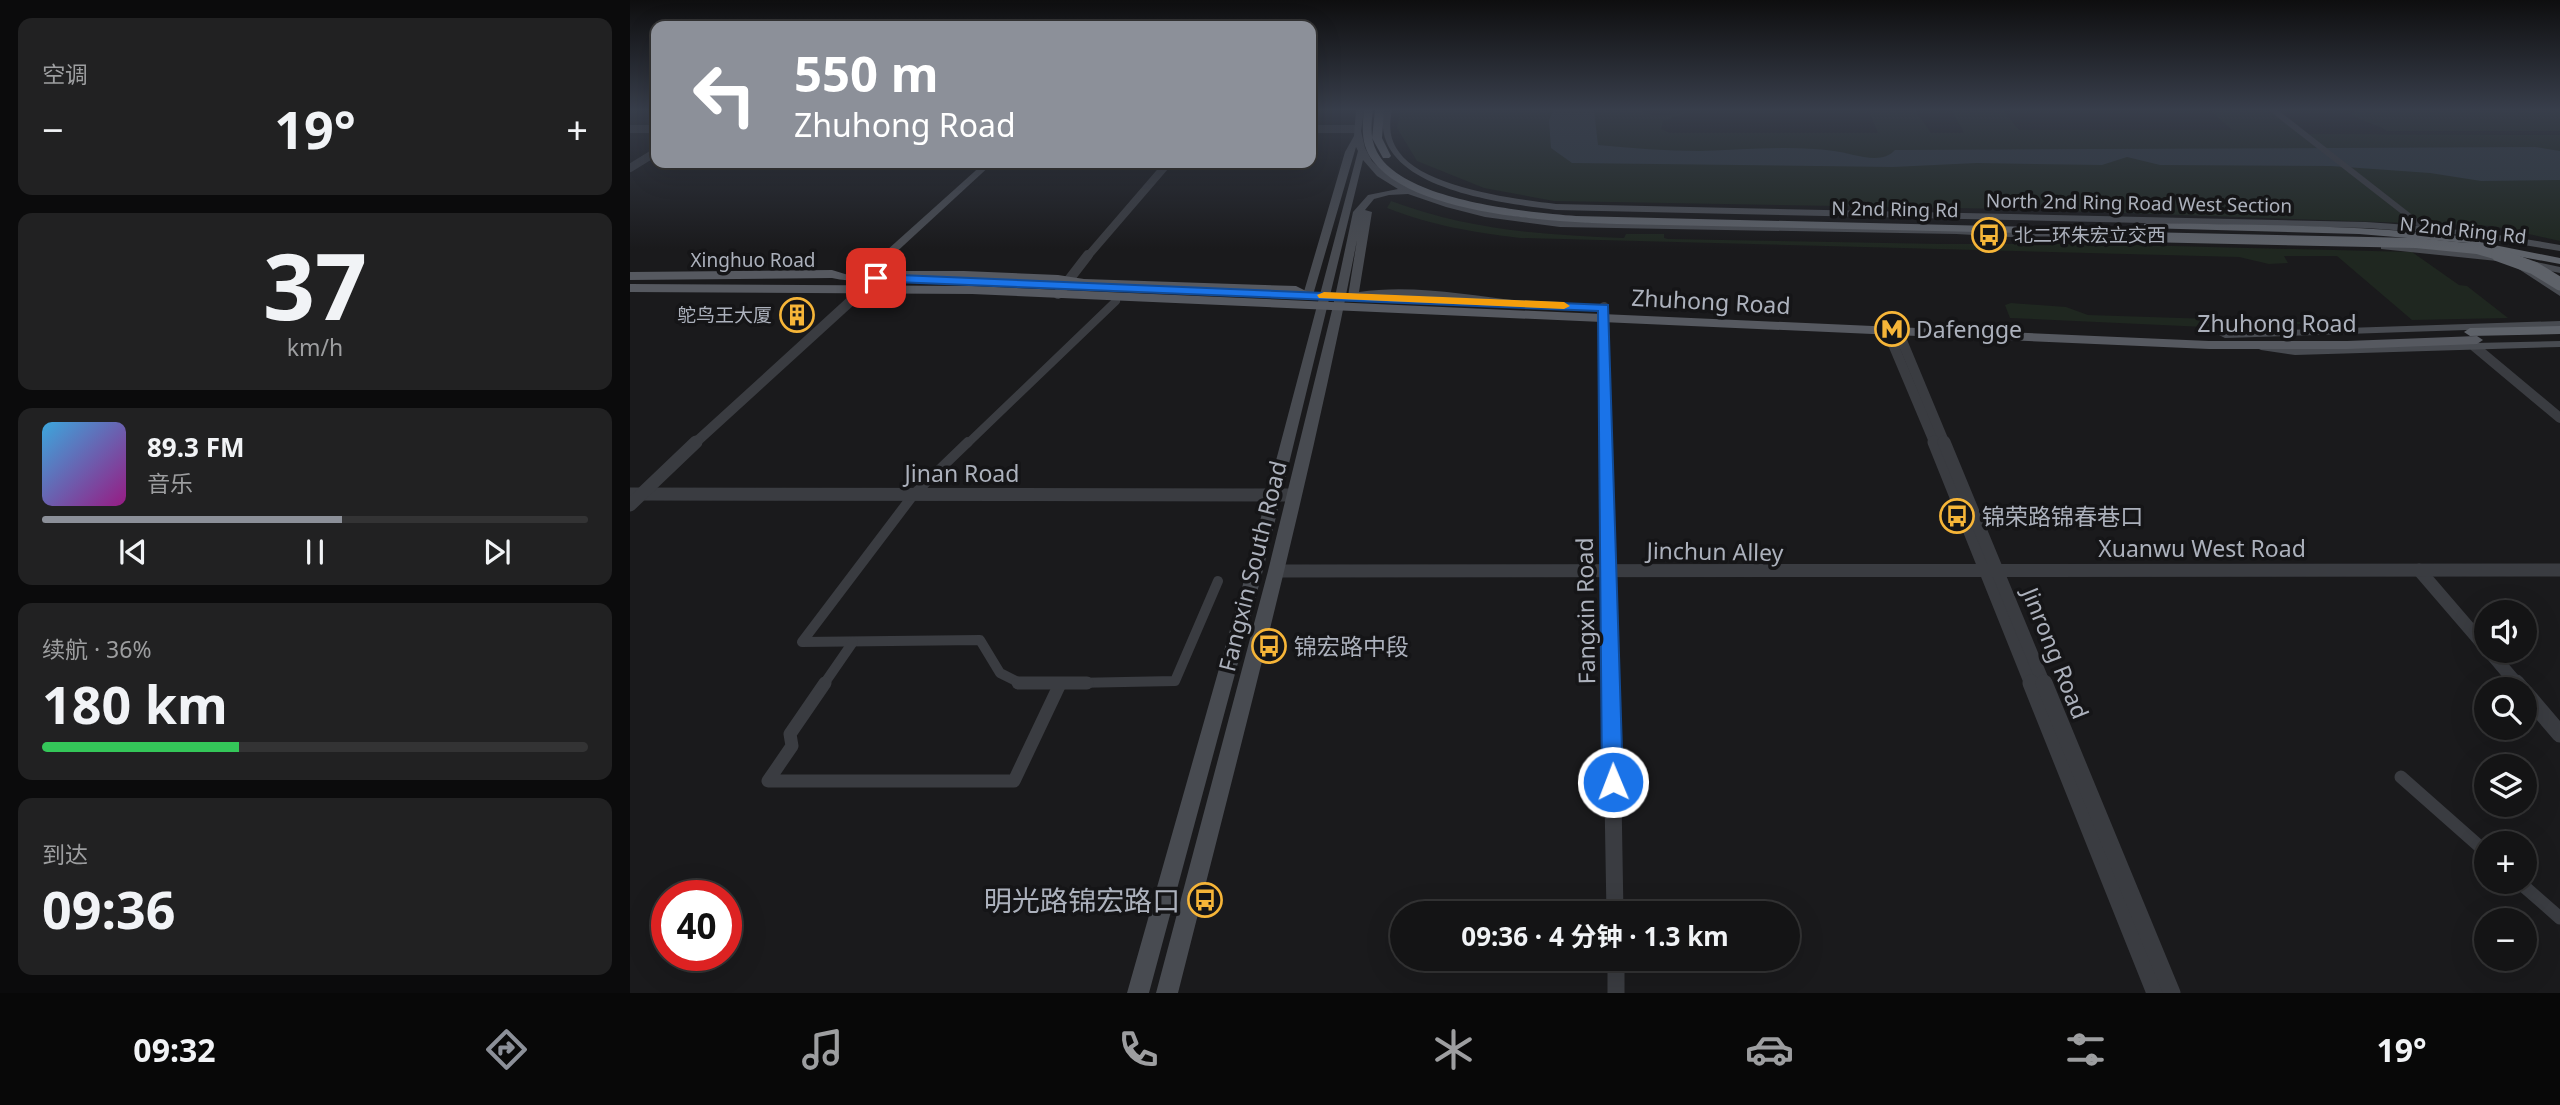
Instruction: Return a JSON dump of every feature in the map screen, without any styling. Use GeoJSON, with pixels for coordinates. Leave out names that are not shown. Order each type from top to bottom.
{"type":"FeatureCollection","features":[{"type":"Feature","properties":{"kind":"highway","name":"N 2nd Ring Rd"},"geometry":{"type":"LineString","coordinates":[[1375,156],[1386,169],[1420,189],[1489,209],[1569,218],[2026,232],[2429,240],[2543,255],[2560,254]]}},
{"type":"Feature","properties":{"kind":"highway","name":"N 2nd Ring Rd"},"geometry":{"type":"LineString","coordinates":[[1386,156],[1400,169],[1424,183],[1516,207],[1607,213],[2427,230],[2543,255]]}},
{"type":"Feature","properties":{"kind":"highway"},"geometry":{"type":"LineString","coordinates":[[2427,230],[2485,238],[2560,254]]}},
{"type":"Feature","properties":{"kind":"highway"},"geometry":{"type":"LineString","coordinates":[[2026,232],[2452,246],[2509,257],[2535,267],[2560,284]]}},
{"type":"Feature","properties":{"kind":"highway"},"geometry":{"type":"LineString","coordinates":[[2474,339],[2560,330]]}},
{"type":"Feature","properties":{"kind":"highway"},"geometry":{"type":"LineString","coordinates":[[2474,339],[2560,337]]}},
{"type":"Feature","properties":{"kind":"main road","name":"Fangxin South Road"},"geometry":{"type":"LineString","coordinates":[[1138,993],[1274,495],[1315,300],[1352,156]]}},
{"type":"Feature","properties":{"kind":"main road","name":"North 2nd Ring Road West Section"},"geometry":{"type":"LineString","coordinates":[[1367,156],[1374,169],[1415,192],[1478,211],[1545,221],[2026,232],[2093,239],[2397,248],[2509,260],[2560,270]]}},
{"type":"Feature","properties":{"kind":"main road","name":"North 2nd Ring Road West Section"},"geometry":{"type":"LineString","coordinates":[[1399,156],[1420,172],[1447,185],[1498,200],[1556,207],[2427,230]]}},
{"type":"Feature","properties":{"kind":"main road"},"geometry":{"type":"LineString","coordinates":[[635,282],[745,275],[832,274],[857,284],[984,168]]}},
{"type":"Feature","properties":{"kind":"main road"},"geometry":{"type":"LineString","coordinates":[[876,278],[993,168]]}},
{"type":"Feature","properties":{"kind":"main road","name":"Fangxin South Road"},"geometry":{"type":"LineString","coordinates":[[1167,993],[1344,299],[1358,212],[1367,200],[1382,194],[1415,192]]}},
{"type":"Feature","properties":{"kind":"main road"},"geometry":{"type":"LineString","coordinates":[[2062,235],[2093,239]]}},
{"type":"Feature","properties":{"kind":"main road"},"geometry":{"type":"LineString","coordinates":[[2509,260],[2560,293]]}},
{"type":"Feature","properties":{"kind":"main road"},"geometry":{"type":"LineString","coordinates":[[704,280],[745,275]]}},
{"type":"Feature","properties":{"kind":"main road","name":"Zhuhong Road"},"geometry":{"type":"LineString","coordinates":[[876,278],[1060,290],[1083,295],[1520,304],[1604,312],[1892,330],[2252,346],[2474,339]]}},
{"type":"Feature","properties":{"kind":"main road","name":"Xinghuo Road"},"geometry":{"type":"LineString","coordinates":[[635,282],[748,293],[776,288],[857,284],[876,278]]}},
{"type":"Feature","properties":{"kind":"main road","name":"Xinghuo Road"},"geometry":{"type":"LineString","coordinates":[[635,282],[704,280],[857,284]]}},
{"type":"Feature","properties":{"kind":"main road","name":"Zhuhong Road"},"geometry":{"type":"LineString","coordinates":[[857,284],[1315,300]]}},
{"type":"Feature","properties":{"kind":"main road"},"geometry":{"type":"LineString","coordinates":[[1060,290],[1116,301],[1285,310],[1315,300]]}},
{"type":"Feature","properties":{"kind":"main road","name":"Zhuhong Road"},"geometry":{"type":"LineString","coordinates":[[1344,299],[2061,330],[2474,339]]}},
{"type":"Feature","properties":{"kind":"main road","name":"Zhuhong Road"},"geometry":{"type":"LineString","coordinates":[[2225,335],[2560,324]]}},
{"type":"Feature","properties":{"kind":"main road"},"geometry":{"type":"LineString","coordinates":[[2474,339],[2560,344]]}},
{"type":"Feature","properties":{"kind":"street"},"geometry":{"type":"LineString","coordinates":[[630,168],[649,156]]}},
{"type":"Feature","properties":{"kind":"street"},"geometry":{"type":"LineString","coordinates":[[2331,156],[2427,230]]}},
{"type":"Feature","properties":{"kind":"street"},"geometry":{"type":"LineString","coordinates":[[1060,290],[1164,168]]}},
{"type":"Feature","properties":{"kind":"street"},"geometry":{"type":"LineString","coordinates":[[630,505],[634,494],[857,284]]}},
{"type":"Feature","properties":{"kind":"street"},"geometry":{"type":"LineString","coordinates":[[1116,301],[914,494],[802,642],[980,640],[991,664],[1003,678],[1022,684],[1175,681],[1218,581]]}},
{"type":"Feature","properties":{"kind":"street","name":"Fangxin Road"},"geometry":{"type":"LineString","coordinates":[[1604,312],[1615,901]]}},
{"type":"Feature","properties":{"kind":"street","name":"Jinrong Road"},"geometry":{"type":"LineString","coordinates":[[1892,330],[2172,993]]}},
{"type":"Feature","properties":{"kind":"street"},"geometry":{"type":"LineString","coordinates":[[2474,339],[2560,418]]}},
{"type":"Feature","properties":{"kind":"street","name":"Jinan Road"},"geometry":{"type":"LineString","coordinates":[[634,494],[1293,495]]}},
{"type":"Feature","properties":{"kind":"street"},"geometry":{"type":"LineString","coordinates":[[2419,570],[2474,634]]}},
{"type":"Feature","properties":{"kind":"street","name":"Xuanwu West Road"},"geometry":{"type":"LineString","coordinates":[[1992,571],[2560,570]]}},
{"type":"Feature","properties":{"kind":"street","name":"Jinchun Alley"},"geometry":{"type":"LineString","coordinates":[[1276,571],[1992,571]]}},
{"type":"Feature","properties":{"kind":"street","name":"Jinrong Road"},"geometry":{"type":"LineString","coordinates":[[1992,571],[2155,993]]}},
{"type":"Feature","properties":{"kind":"street"},"geometry":{"type":"LineString","coordinates":[[853,642],[790,734],[792,746],[768,781],[1014,780],[1060,684]]}},
{"type":"Feature","properties":{"kind":"street"},"geometry":{"type":"LineString","coordinates":[[2499,663],[2512,677]]}},
{"type":"Feature","properties":{"kind":"street"},"geometry":{"type":"LineString","coordinates":[[2537,707],[2560,734]]}},
{"type":"Feature","properties":{"kind":"street"},"geometry":{"type":"LineString","coordinates":[[2401,777],[2474,842]]}},
{"type":"Feature","properties":{"kind":"street"},"geometry":{"type":"LineString","coordinates":[[2533,894],[2560,918]]}},
{"type":"Feature","properties":{"kind":"street"},"geometry":{"type":"LineString","coordinates":[[1616,971],[1616,993]]}},
{"type":"Feature","properties":{"kind":"shaded area"},"geometry":{"type":"Polygon","coordinates":[[[1414,156],[2560,156],[2560,241],[2493,226],[2011,209],[1554,201],[1484,188],[1417,161],[1414,156]]]}},
{"type":"Feature","properties":{"kind":"shaded area"},"geometry":{"type":"Polygon","coordinates":[[[1563,156],[2560,156],[2560,180],[2481,181],[2430,173],[2331,166],[2160,165],[2127,157],[2102,165],[1977,163],[1893,167],[1572,163],[1563,156]]]}},
{"type":"Feature","properties":{"kind":"shaded area"},"geometry":{"type":"Polygon","coordinates":[[[1391,201],[1477,225],[1593,237],[1624,238],[1626,234],[1664,234],[1664,238],[1668,239],[2094,244],[2412,252],[2459,285],[2467,286],[2508,318],[2412,320],[2337,256],[2284,256],[2288,263],[2269,264],[2239,257],[1520,238],[1437,224],[1387,208],[1391,201]]]}},
{"type":"Feature","properties":{"kind":"shaded area"},"geometry":{"type":"Polygon","coordinates":[[[2011,303],[2066,307],[2088,315],[2330,323],[2205,327],[2010,318],[2005,305],[2011,303]]]}},
{"type":"Feature","properties":{"kind":"slow traffic"},"geometry":{"type":"LineString","coordinates":[[1324,295],[1564,306]]}},
{"type":"Feature","properties":{"kind":"place","name":"北二环朱宏立交西"},"geometry":{"type":"Point","coordinates":[1989,235]}},
{"type":"Feature","properties":{"kind":"place","name":"鸵鸟王大厦"},"geometry":{"type":"Point","coordinates":[797,315]}},
{"type":"Feature","properties":{"kind":"place","name":"Dafengge"},"geometry":{"type":"Point","coordinates":[1892,329]}},
{"type":"Feature","properties":{"kind":"place","name":"锦荣路锦春巷口"},"geometry":{"type":"Point","coordinates":[1957,516]}},
{"type":"Feature","properties":{"kind":"place","name":"锦宏路中段"},"geometry":{"type":"Point","coordinates":[1269,646]}},
{"type":"Feature","properties":{"kind":"place","name":"明光路锦宏路口"},"geometry":{"type":"Point","coordinates":[1205,900]}},
{"type":"Feature","properties":{"kind":"route"},"geometry":{"type":"LineString","coordinates":[[876,278],[1604,307],[1613,782]]}}]}
